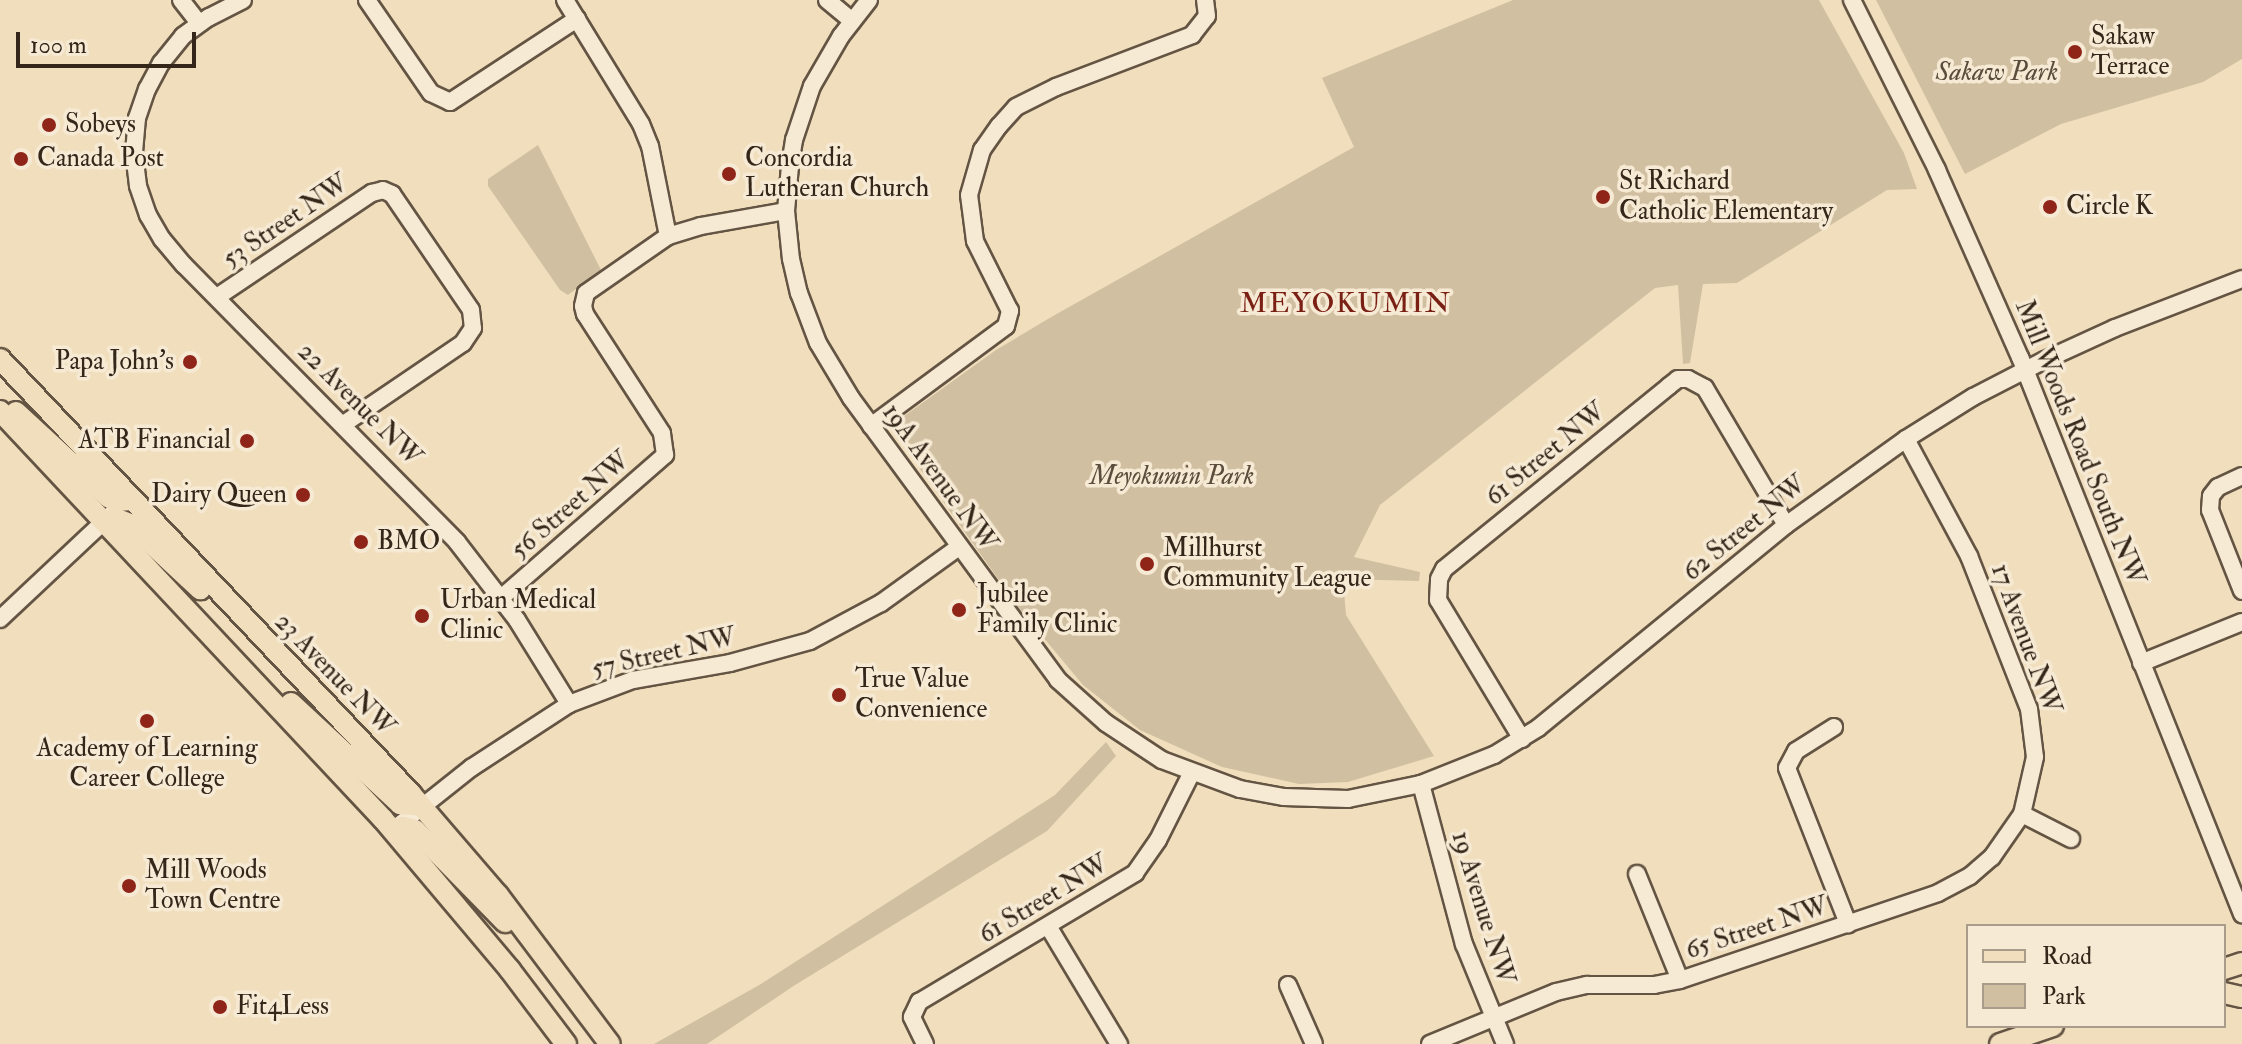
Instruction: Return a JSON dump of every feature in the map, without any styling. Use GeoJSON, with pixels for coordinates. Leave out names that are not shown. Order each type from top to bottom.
{"type":"FeatureCollection","features":[{"type":"Feature","properties":{"kind":"main road","name":"23 Avenue NW"},"geometry":{"type":"LineString","coordinates":[[0,359],[421,806],[498,895],[610,1044]]}},
{"type":"Feature","properties":{"kind":"main road"},"geometry":{"type":"LineString","coordinates":[[0,401],[22,416],[108,497],[116,501],[133,500]]}},
{"type":"Feature","properties":{"kind":"main road"},"geometry":{"type":"LineString","coordinates":[[0,411],[393,830],[510,970],[566,1044]]}},
{"type":"Feature","properties":{"kind":"main road"},"geometry":{"type":"LineString","coordinates":[[103,521],[115,518],[130,524],[204,592],[259,635]]}},
{"type":"Feature","properties":{"kind":"main road"},"geometry":{"type":"LineString","coordinates":[[228,654],[278,691],[400,804],[421,806]]}},
{"type":"Feature","properties":{"kind":"main road"},"geometry":{"type":"LineString","coordinates":[[393,830],[403,827],[415,830],[552,966]]}},
{"type":"Feature","properties":{"kind":"main road"},"geometry":{"type":"LineString","coordinates":[[2000,1044],[2047,1028]]}},
{"type":"Feature","properties":{"kind":"street"},"geometry":{"type":"LineString","coordinates":[[181,0],[199,23]]}},
{"type":"Feature","properties":{"kind":"street","name":"22 Avenue NW"},"geometry":{"type":"LineString","coordinates":[[243,0],[199,23],[175,44],[161,63],[141,103],[135,138],[138,186],[154,228],[217,297],[429,510],[501,598],[569,704]]}},
{"type":"Feature","properties":{"kind":"street"},"geometry":{"type":"LineString","coordinates":[[367,0],[431,93],[443,101],[459,98],[577,19]]}},
{"type":"Feature","properties":{"kind":"street"},"geometry":{"type":"LineString","coordinates":[[565,0],[641,124],[650,146],[668,236],[701,226],[786,211]]}},
{"type":"Feature","properties":{"kind":"street"},"geometry":{"type":"LineString","coordinates":[[827,0],[852,21]]}},
{"type":"Feature","properties":{"kind":"street","name":"19A Avenue NW"},"geometry":{"type":"LineString","coordinates":[[869,0],[852,21],[812,86],[794,140],[786,211],[791,259],[811,327],[841,382],[871,426],[1058,680],[1123,736],[1191,774],[1240,789],[1284,797]]}},
{"type":"Feature","properties":{"kind":"street"},"geometry":{"type":"LineString","coordinates":[[871,426],[1006,326],[1010,311],[975,241],[969,195],[982,150],[999,126],[1016,107],[1047,91],[1190,36],[1205,21],[1205,0]]}},
{"type":"Feature","properties":{"kind":"street","name":"Mill Woods Road South NW"},"geometry":{"type":"LineString","coordinates":[[1852,0],[1937,170],[2026,370],[2242,914]]}},
{"type":"Feature","properties":{"kind":"street","name":"53 Street NW"},"geometry":{"type":"LineString","coordinates":[[217,297],[372,193],[383,190],[396,199],[471,310],[474,323],[471,334],[463,343],[344,424]]}},
{"type":"Feature","properties":{"kind":"street","name":"56 Street NW"},"geometry":{"type":"LineString","coordinates":[[501,598],[660,460],[667,447],[662,433],[585,314],[583,303],[586,293],[668,236]]}},
{"type":"Feature","properties":{"kind":"street","name":"62 Street NW"},"geometry":{"type":"LineString","coordinates":[[1284,797],[1348,799],[1421,784],[1462,770],[1522,739],[1786,525],[1906,439],[1973,397],[2026,370],[2115,328],[2242,279]]}},
{"type":"Feature","properties":{"kind":"street","name":"61 Street NW"},"geometry":{"type":"LineString","coordinates":[[1522,739],[1438,600],[1439,579],[1444,569],[1669,386],[1678,379],[1688,379],[1705,388],[1786,525]]}},
{"type":"Feature","properties":{"kind":"street","name":"17 Avenue NW"},"geometry":{"type":"LineString","coordinates":[[1906,439],[1969,556],[2029,709],[2035,757],[2022,814]]}},
{"type":"Feature","properties":{"kind":"street"},"geometry":{"type":"LineString","coordinates":[[2242,476],[2218,487],[2211,496],[2210,510],[2242,591]]}},
{"type":"Feature","properties":{"kind":"street"},"geometry":{"type":"LineString","coordinates":[[0,619],[103,521],[133,500]]}},
{"type":"Feature","properties":{"kind":"street","name":"57 Street NW"},"geometry":{"type":"LineString","coordinates":[[393,830],[512,739],[569,704],[633,680],[751,659],[810,641],[881,603],[959,547]]}},
{"type":"Feature","properties":{"kind":"street"},"geometry":{"type":"LineString","coordinates":[[2141,663],[2242,622]]}},
{"type":"Feature","properties":{"kind":"street","name":"65 Street NW"},"geometry":{"type":"LineString","coordinates":[[1834,727],[1796,751],[1787,768],[1848,924]]}},
{"type":"Feature","properties":{"kind":"street","name":"61 Street NW"},"geometry":{"type":"LineString","coordinates":[[925,1044],[912,1017],[919,1002],[1135,873],[1158,840],[1191,774]]}},
{"type":"Feature","properties":{"kind":"street","name":"19 Avenue NW"},"geometry":{"type":"LineString","coordinates":[[1421,784],[1464,944],[1505,1044]]}},
{"type":"Feature","properties":{"kind":"street"},"geometry":{"type":"LineString","coordinates":[[2022,814],[2071,839]]}},
{"type":"Feature","properties":{"kind":"street","name":"65 Street NW"},"geometry":{"type":"LineString","coordinates":[[1430,1044],[1570,988],[1654,985],[1680,980],[1938,893],[1970,876],[1992,857],[2022,814]]}},
{"type":"Feature","properties":{"kind":"street","name":"65 Street NW"},"geometry":{"type":"LineString","coordinates":[[1637,874],[1680,980]]}},
{"type":"Feature","properties":{"kind":"street"},"geometry":{"type":"LineString","coordinates":[[1048,926],[1119,1044]]}},
{"type":"Feature","properties":{"kind":"street"},"geometry":{"type":"LineString","coordinates":[[1288,985],[1314,1044]]}},
{"type":"Feature","properties":{"kind":"green space","name":"Meyokumin Park"},"geometry":{"type":"Polygon","coordinates":[[[1513,0],[1819,0],[1904,153],[1917,189],[1887,190],[1737,283],[1703,284],[1690,363],[1683,364],[1678,285],[1655,288],[1380,505],[1354,557],[1420,572],[1419,581],[1343,579],[1346,615],[1434,756],[1348,782],[1299,784],[1222,767],[1140,730],[1083,685],[1018,607],[893,431],[893,424],[996,350],[1354,147],[1322,78],[1513,0]]]}},
{"type":"Feature","properties":{"kind":"green space","name":"Sakaw Park"},"geometry":{"type":"Polygon","coordinates":[[[1876,0],[2242,0],[2242,59],[2203,82],[2061,124],[1965,174],[1876,0]]]}},
{"type":"Feature","properties":{"kind":"green space"},"geometry":{"type":"Polygon","coordinates":[[[538,145],[601,270],[568,295],[560,290],[488,186],[488,179],[538,145]]]}},
{"type":"Feature","properties":{"kind":"green space"},"geometry":{"type":"Polygon","coordinates":[[[1106,742],[1116,756],[1047,831],[795,985],[707,1044],[654,1044],[761,984],[1055,795],[1106,742]]]}},
{"type":"Feature","properties":{"kind":"place","name":"Sakaw Terrace"},"geometry":{"type":"Point","coordinates":[2075,52]}},
{"type":"Feature","properties":{"kind":"place","name":"Sobeys"},"geometry":{"type":"Point","coordinates":[49,125]}},
{"type":"Feature","properties":{"kind":"place","name":"Canada Post"},"geometry":{"type":"Point","coordinates":[21,159]}},
{"type":"Feature","properties":{"kind":"place","name":"Concordia Lutheran Church"},"geometry":{"type":"Point","coordinates":[729,174]}},
{"type":"Feature","properties":{"kind":"place","name":"St Richard Catholic Elementary"},"geometry":{"type":"Point","coordinates":[1603,197]}},
{"type":"Feature","properties":{"kind":"place","name":"Circle K"},"geometry":{"type":"Point","coordinates":[2050,207]}},
{"type":"Feature","properties":{"kind":"place","name":"Papa John's"},"geometry":{"type":"Point","coordinates":[190,362]}},
{"type":"Feature","properties":{"kind":"place","name":"ATB Financial"},"geometry":{"type":"Point","coordinates":[247,441]}},
{"type":"Feature","properties":{"kind":"place","name":"Dairy Queen"},"geometry":{"type":"Point","coordinates":[303,495]}},
{"type":"Feature","properties":{"kind":"place","name":"BMO"},"geometry":{"type":"Point","coordinates":[361,542]}},
{"type":"Feature","properties":{"kind":"place","name":"Millhurst Community League"},"geometry":{"type":"Point","coordinates":[1147,564]}},
{"type":"Feature","properties":{"kind":"place","name":"Jubilee Family Clinic"},"geometry":{"type":"Point","coordinates":[959,610]}},
{"type":"Feature","properties":{"kind":"place","name":"Urban Medical Clinic"},"geometry":{"type":"Point","coordinates":[422,616]}},
{"type":"Feature","properties":{"kind":"place","name":"True Value Convenience"},"geometry":{"type":"Point","coordinates":[839,695]}},
{"type":"Feature","properties":{"kind":"place","name":"Academy of Learning Career College"},"geometry":{"type":"Point","coordinates":[147,721]}},
{"type":"Feature","properties":{"kind":"place","name":"Mill Woods Town Centre"},"geometry":{"type":"Point","coordinates":[129,886]}},
{"type":"Feature","properties":{"kind":"place","name":"Fit4Less"},"geometry":{"type":"Point","coordinates":[220,1007]}},
{"type":"Feature","properties":{"kind":"district","name":"MEYOKUMIN"},"geometry":{"type":"Point","coordinates":[1346,304]}}]}
